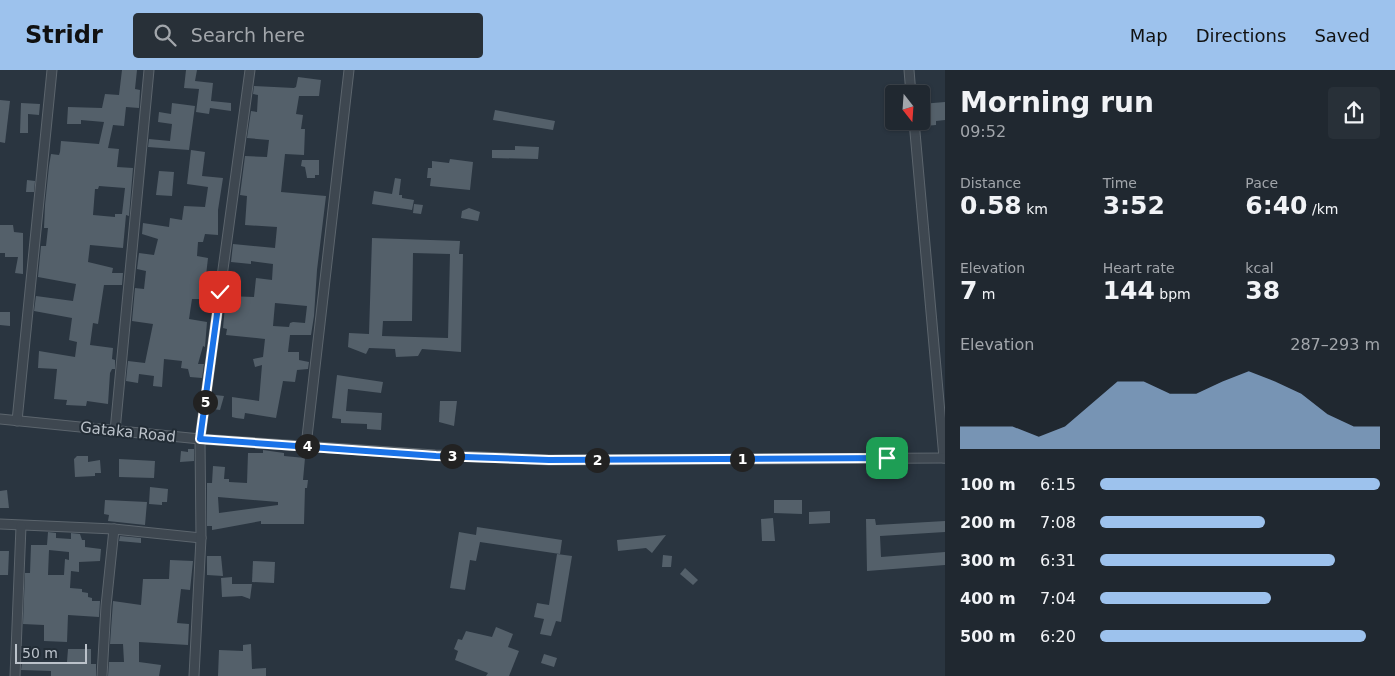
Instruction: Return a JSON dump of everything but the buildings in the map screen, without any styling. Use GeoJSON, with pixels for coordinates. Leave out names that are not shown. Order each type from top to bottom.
{"type":"FeatureCollection","features":[{"type":"Feature","properties":{"kind":"street"},"geometry":{"type":"LineString","coordinates":[[17,421],[52,70]]}},
{"type":"Feature","properties":{"kind":"street"},"geometry":{"type":"LineString","coordinates":[[116,431],[149,70]]}},
{"type":"Feature","properties":{"kind":"street"},"geometry":{"type":"LineString","coordinates":[[194,676],[201,538],[200,439],[250,70]]}},
{"type":"Feature","properties":{"kind":"street"},"geometry":{"type":"LineString","coordinates":[[306,446],[349,70]]}},
{"type":"Feature","properties":{"kind":"street"},"geometry":{"type":"LineString","coordinates":[[909,70],[910,85]]}},
{"type":"Feature","properties":{"kind":"street"},"geometry":{"type":"LineString","coordinates":[[915,130],[944,458]]}},
{"type":"Feature","properties":{"kind":"street","name":"Gataka Road"},"geometry":{"type":"LineString","coordinates":[[0,419],[200,439],[436,456],[549,460],[944,458]]}},
{"type":"Feature","properties":{"kind":"street"},"geometry":{"type":"LineString","coordinates":[[0,524],[114,529],[201,538]]}},
{"type":"Feature","properties":{"kind":"street"},"geometry":{"type":"LineString","coordinates":[[15,676],[21,526]]}},
{"type":"Feature","properties":{"kind":"street"},"geometry":{"type":"LineString","coordinates":[[102,676],[106,606],[114,529]]}},
{"type":"Feature","properties":{"kind":"route"},"geometry":{"type":"LineString","coordinates":[[220,292],[200,439],[436,456],[549,460],[887,458]]}}]}
